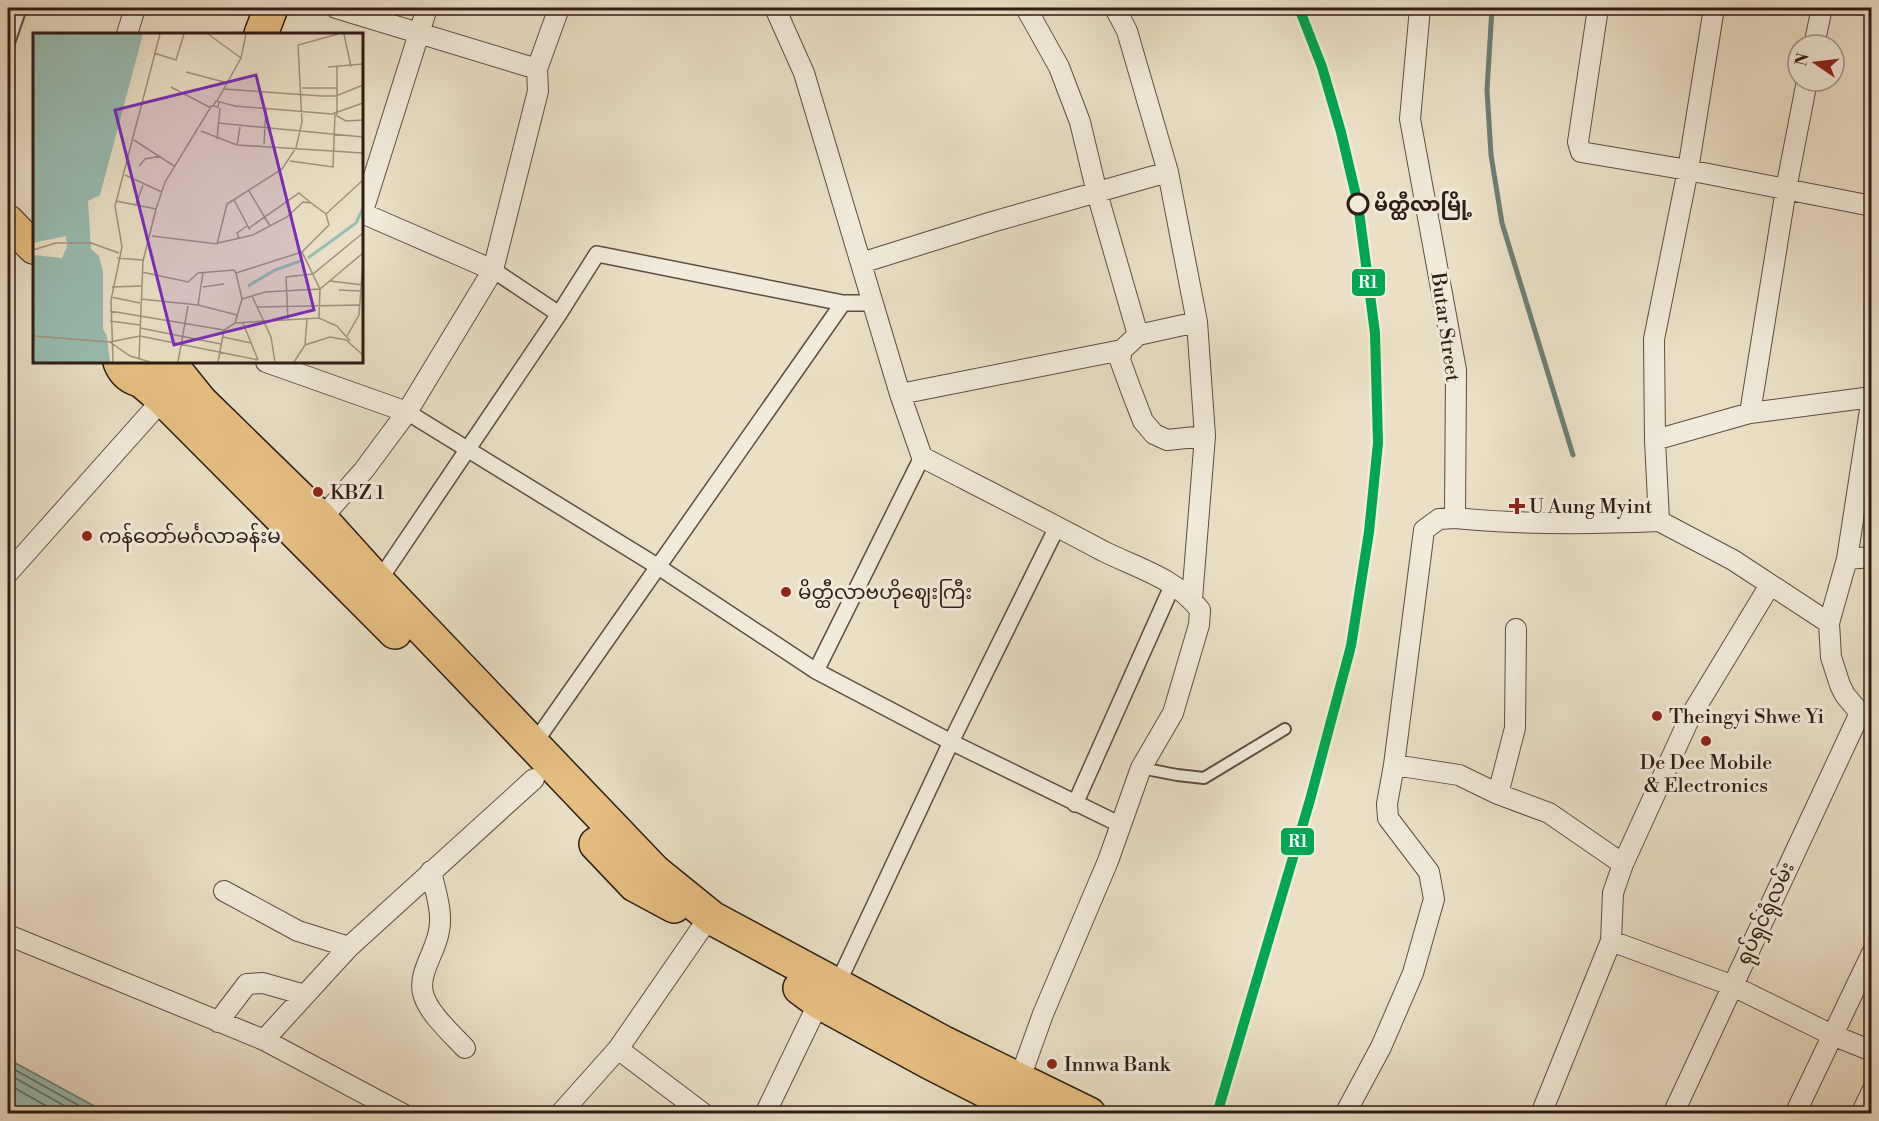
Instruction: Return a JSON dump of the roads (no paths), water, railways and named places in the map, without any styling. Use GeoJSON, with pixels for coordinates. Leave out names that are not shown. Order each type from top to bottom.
{"type":"FeatureCollection","features":[{"type":"Feature","properties":{"kind":"highway"},"geometry":{"type":"LineString","coordinates":[[261,33],[271,8]]}},
{"type":"Feature","properties":{"kind":"highway"},"geometry":{"type":"LineString","coordinates":[[282,33],[291,8]]}},
{"type":"Feature","properties":{"kind":"highway"},"geometry":{"type":"LineString","coordinates":[[142,381],[153,381],[162,377],[172,364],[201,402],[321,519],[378,582],[654,871],[712,918],[929,1062],[1031,1113]]}},
{"type":"Feature","properties":{"kind":"highway"},"geometry":{"type":"LineString","coordinates":[[142,381],[436,674],[635,885],[828,993],[944,1043],[1089,1113]]}},
{"type":"Feature","properties":{"kind":"main road"},"geometry":{"type":"LineString","coordinates":[[9,228],[33,247]]}},
{"type":"Feature","properties":{"kind":"street"},"geometry":{"type":"LineString","coordinates":[[127,33],[135,8]]}},
{"type":"Feature","properties":{"kind":"street"},"geometry":{"type":"LineString","coordinates":[[336,8],[537,69]]}},
{"type":"Feature","properties":{"kind":"street"},"geometry":{"type":"LineString","coordinates":[[363,210],[427,8]]}},
{"type":"Feature","properties":{"kind":"street"},"geometry":{"type":"LineString","coordinates":[[321,519],[364,470],[407,412],[493,270],[538,91],[537,69],[559,8]]}},
{"type":"Feature","properties":{"kind":"street"},"geometry":{"type":"LineString","coordinates":[[775,8],[804,73],[900,394],[922,457],[1114,557],[1173,584],[1192,599],[1200,610],[1199,625],[1173,713],[1141,768],[1108,861],[1043,1014],[1020,1078]]}},
{"type":"Feature","properties":{"kind":"street"},"geometry":{"type":"LineString","coordinates":[[1026,8],[1059,67],[1080,122],[1097,193],[1138,335]]}},
{"type":"Feature","properties":{"kind":"street"},"geometry":{"type":"LineString","coordinates":[[1115,8],[1127,31],[1168,172],[1197,322],[1205,436],[1192,599]]}},
{"type":"Feature","properties":{"kind":"street","name":"Butar Street"},"geometry":{"type":"LineString","coordinates":[[1420,8],[1410,118],[1456,370],[1455,518]]}},
{"type":"Feature","properties":{"kind":"street"},"geometry":{"type":"LineString","coordinates":[[1598,8],[1578,142],[1581,152],[1688,170],[1872,206]]}},
{"type":"Feature","properties":{"kind":"street"},"geometry":{"type":"LineString","coordinates":[[1659,521],[1654,339],[1688,170],[1714,8]]}},
{"type":"Feature","properties":{"kind":"street"},"geometry":{"type":"LineString","coordinates":[[1817,33],[1822,8]]}},
{"type":"Feature","properties":{"kind":"street"},"geometry":{"type":"LineString","coordinates":[[1750,413],[1786,189],[1805,93]]}},
{"type":"Feature","properties":{"kind":"street"},"geometry":{"type":"LineString","coordinates":[[861,263],[992,222],[1168,172]]}},
{"type":"Feature","properties":{"kind":"street"},"geometry":{"type":"LineString","coordinates":[[363,213],[493,270],[559,314]]}},
{"type":"Feature","properties":{"kind":"street"},"geometry":{"type":"LineString","coordinates":[[378,582],[597,254],[843,303],[873,303]]}},
{"type":"Feature","properties":{"kind":"street"},"geometry":{"type":"LineString","coordinates":[[533,745],[843,303]]}},
{"type":"Feature","properties":{"kind":"street"},"geometry":{"type":"LineString","coordinates":[[900,394],[1122,350],[1138,335],[1197,322]]}},
{"type":"Feature","properties":{"kind":"street"},"geometry":{"type":"LineString","coordinates":[[1122,350],[1120,360],[1143,421],[1155,434],[1167,440],[1205,436]]}},
{"type":"Feature","properties":{"kind":"street"},"geometry":{"type":"LineString","coordinates":[[271,363],[293,367],[407,412],[657,566],[816,671],[951,742],[1121,825]]}},
{"type":"Feature","properties":{"kind":"street"},"geometry":{"type":"LineString","coordinates":[[8,573],[142,381]]}},
{"type":"Feature","properties":{"kind":"street"},"geometry":{"type":"LineString","coordinates":[[1655,440],[1750,413],[1872,397],[1847,559],[1829,623],[1831,657],[1835,673],[1845,696],[1866,714]]}},
{"type":"Feature","properties":{"kind":"street"},"geometry":{"type":"LineString","coordinates":[[816,671],[922,457]]}},
{"type":"Feature","properties":{"kind":"street"},"geometry":{"type":"LineString","coordinates":[[1345,1113],[1382,1047],[1408,984],[1434,900],[1430,872],[1388,818],[1387,804],[1424,530],[1439,519],[1455,518],[1491,522],[1605,524],[1659,521],[1733,560],[1829,623]]}},
{"type":"Feature","properties":{"kind":"street"},"geometry":{"type":"LineString","coordinates":[[765,1113],[828,993],[1057,527]]}},
{"type":"Feature","properties":{"kind":"street"},"geometry":{"type":"LineString","coordinates":[[1847,559],[1872,557]]}},
{"type":"Feature","properties":{"kind":"street"},"geometry":{"type":"LineString","coordinates":[[1075,804],[1173,584]]}},
{"type":"Feature","properties":{"kind":"street"},"geometry":{"type":"LineString","coordinates":[[1541,1113],[1611,941],[1613,893],[1623,864],[1690,717],[1770,585]]}},
{"type":"Feature","properties":{"kind":"street"},"geometry":{"type":"LineString","coordinates":[[1498,794],[1515,728],[1516,630]]}},
{"type":"Feature","properties":{"kind":"street","name":"ရုပ်ရှင်ရုံလမ်း"},"geometry":{"type":"LineString","coordinates":[[1673,1113],[1731,985],[1866,714]]}},
{"type":"Feature","properties":{"kind":"street"},"geometry":{"type":"LineString","coordinates":[[1394,765],[1459,775],[1498,794],[1549,813],[1623,864]]}},
{"type":"Feature","properties":{"kind":"street"},"geometry":{"type":"LineString","coordinates":[[264,1040],[349,947],[534,779]]}},
{"type":"Feature","properties":{"kind":"street"},"geometry":{"type":"LineString","coordinates":[[432,871],[440,921],[439,933],[424,974],[422,992],[428,1006],[465,1048]]}},
{"type":"Feature","properties":{"kind":"street"},"geometry":{"type":"LineString","coordinates":[[224,891],[298,931],[349,947]]}},
{"type":"Feature","properties":{"kind":"street"},"geometry":{"type":"LineString","coordinates":[[560,1113],[618,1049],[705,923]]}},
{"type":"Feature","properties":{"kind":"street"},"geometry":{"type":"LineString","coordinates":[[8,935],[264,1040],[403,1113]]}},
{"type":"Feature","properties":{"kind":"street"},"geometry":{"type":"LineString","coordinates":[[1611,941],[1731,985],[1832,1035],[1872,1051]]}},
{"type":"Feature","properties":{"kind":"street"},"geometry":{"type":"LineString","coordinates":[[1795,1113],[1872,953]]}},
{"type":"Feature","properties":{"kind":"street"},"geometry":{"type":"LineString","coordinates":[[218,1022],[247,984],[263,983],[305,995]]}},
{"type":"Feature","properties":{"kind":"street"},"geometry":{"type":"LineString","coordinates":[[618,1049],[704,1113]]}},
{"type":"Feature","properties":{"kind":"street"},"geometry":{"type":"LineString","coordinates":[[1861,1113],[1872,1091]]}},
{"type":"Feature","properties":{"kind":"lane"},"geometry":{"type":"LineString","coordinates":[[8,46],[21,8]]}},
{"type":"Feature","properties":{"kind":"lane"},"geometry":{"type":"LineString","coordinates":[[1141,768],[1203,778],[1285,729]]}},
{"type":"Feature","properties":{"kind":"water"},"geometry":{"type":"Polygon","coordinates":[[[8,1059],[107,1113],[8,1113],[8,1059]]]}},
{"type":"Feature","properties":{"kind":"waterway"},"geometry":{"type":"LineString","coordinates":[[1492,8],[1487,90],[1491,155],[1502,223],[1573,455]]}},
{"type":"Feature","properties":{"kind":"place","name":"မိတ္ထီလာမြို့"},"geometry":{"type":"Point","coordinates":[1358,204]}},
{"type":"Feature","properties":{"kind":"place","name":"KBZ 1"},"geometry":{"type":"Point","coordinates":[318,492]}},
{"type":"Feature","properties":{"kind":"place","name":"U Aung Myint"},"geometry":{"type":"Point","coordinates":[1517,506]}},
{"type":"Feature","properties":{"kind":"place","name":"ကန်တော်မင်္ဂလာခန်းမ"},"geometry":{"type":"Point","coordinates":[87,536]}},
{"type":"Feature","properties":{"kind":"place","name":"မိတ္ထီလာဗဟိုဈေးကြီး"},"geometry":{"type":"Point","coordinates":[786,592]}},
{"type":"Feature","properties":{"kind":"place","name":"Theingyi Shwe Yi"},"geometry":{"type":"Point","coordinates":[1657,716]}},
{"type":"Feature","properties":{"kind":"place","name":"De Dee Mobile & Electronics"},"geometry":{"type":"Point","coordinates":[1706,741]}},
{"type":"Feature","properties":{"kind":"place","name":"Innwa Bank"},"geometry":{"type":"Point","coordinates":[1052,1064]}}]}
